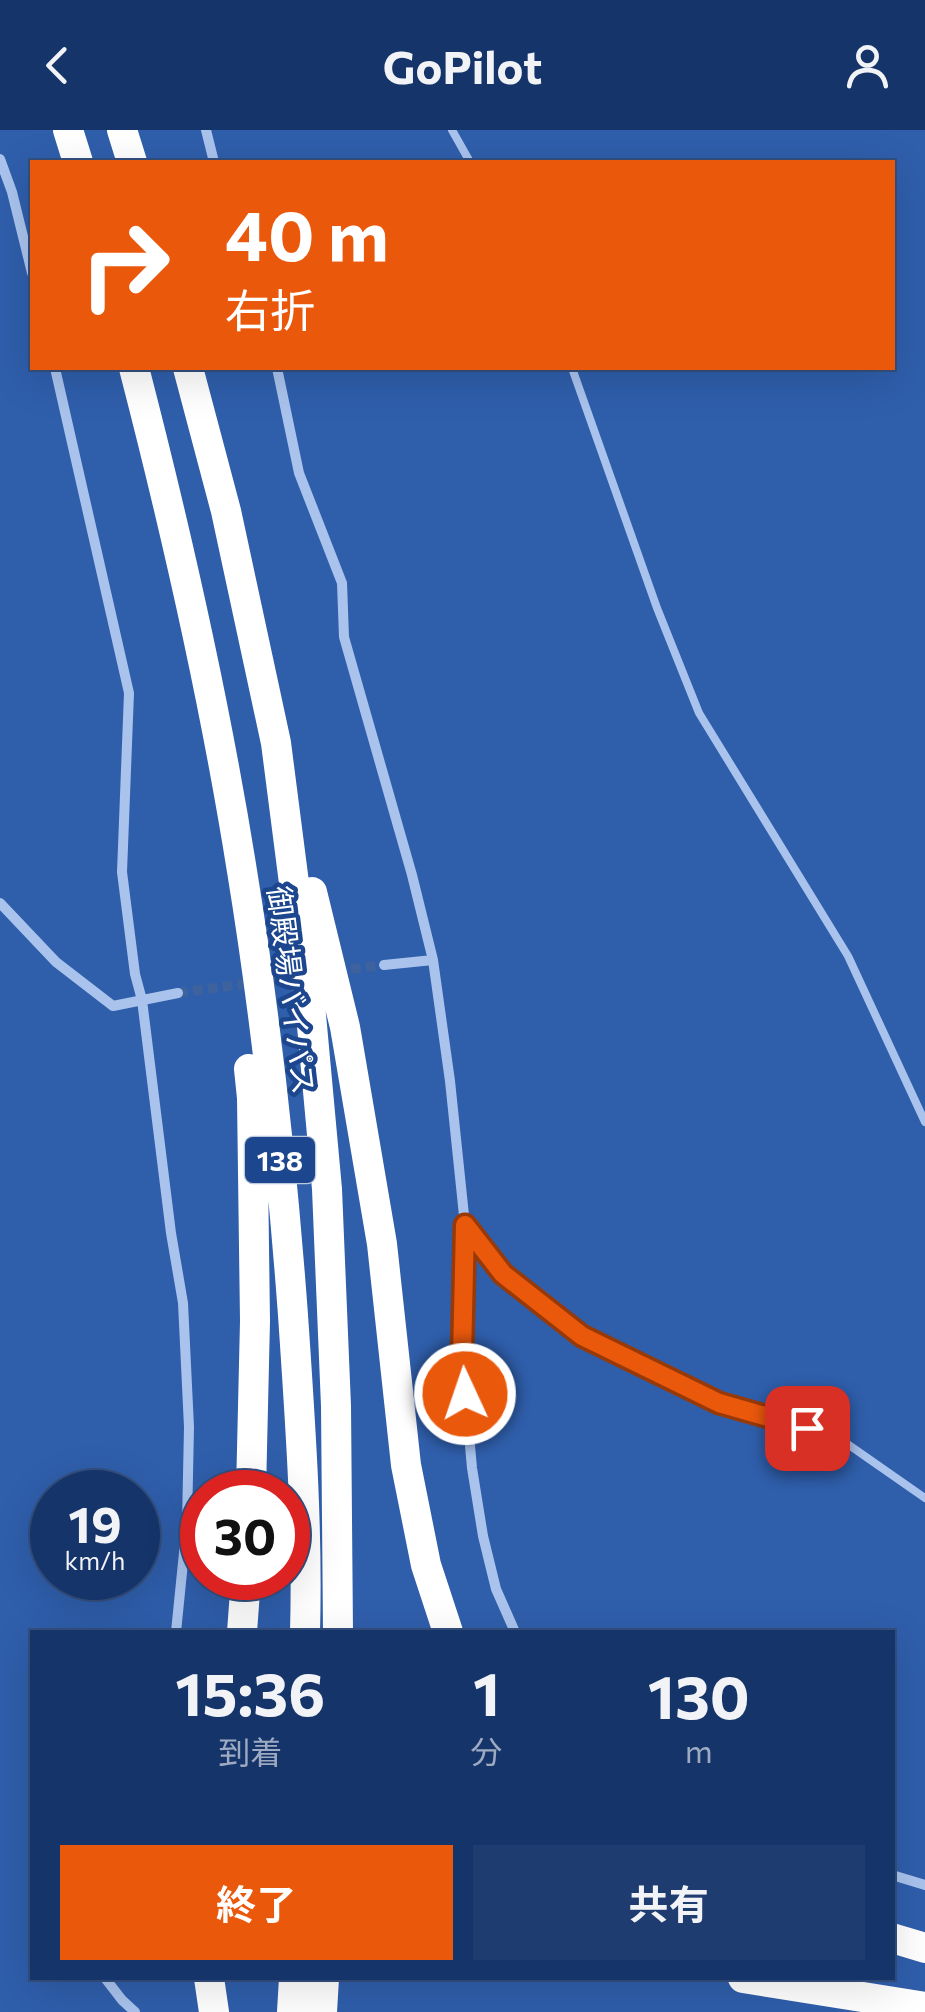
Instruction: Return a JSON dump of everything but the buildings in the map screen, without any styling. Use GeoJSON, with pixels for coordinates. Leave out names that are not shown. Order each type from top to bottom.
{"type":"FeatureCollection","features":[{"type":"Feature","properties":{"kind":"highway"},"geometry":{"type":"LineString","coordinates":[[68,130],[77,160]]}},
{"type":"Feature","properties":{"kind":"highway"},"geometry":{"type":"LineString","coordinates":[[122,130],[131,160]]}},
{"type":"Feature","properties":{"kind":"highway","name":"御殿場バイパス"},"geometry":{"type":"LineString","coordinates":[[135,370],[171,511],[210,693],[242,871],[284,1196],[300,1413],[305,1630]]}},
{"type":"Feature","properties":{"kind":"highway","name":"御殿場バイパス"},"geometry":{"type":"LineString","coordinates":[[189,370],[226,511],[276,743],[311,1015],[326,1190],[336,1406],[338,1630]]}},
{"type":"Feature","properties":{"kind":"highway"},"geometry":{"type":"LineString","coordinates":[[210,693],[215,792],[228,868],[252,1098],[256,1321],[252,1470]]}},
{"type":"Feature","properties":{"kind":"highway"},"geometry":{"type":"LineString","coordinates":[[276,743],[345,1027],[382,1244],[406,1464],[426,1564],[447,1630]]}},
{"type":"Feature","properties":{"kind":"highway"},"geometry":{"type":"LineString","coordinates":[[242,1630],[244,1600]]}},
{"type":"Feature","properties":{"kind":"highway"},"geometry":{"type":"LineString","coordinates":[[895,1939],[925,1948]]}},
{"type":"Feature","properties":{"kind":"highway"},"geometry":{"type":"LineString","coordinates":[[209,1980],[214,2012]]}},
{"type":"Feature","properties":{"kind":"highway"},"geometry":{"type":"LineString","coordinates":[[292,2012],[294,1980]]}},
{"type":"Feature","properties":{"kind":"highway"},"geometry":{"type":"LineString","coordinates":[[322,2012],[324,1980]]}},
{"type":"Feature","properties":{"kind":"highway"},"geometry":{"type":"LineString","coordinates":[[756,1980],[925,2007]]}},
{"type":"Feature","properties":{"kind":"street"},"geometry":{"type":"LineString","coordinates":[[206,130],[214,160]]}},
{"type":"Feature","properties":{"kind":"street"},"geometry":{"type":"LineString","coordinates":[[0,160],[30,265]]}},
{"type":"Feature","properties":{"kind":"street"},"geometry":{"type":"LineString","coordinates":[[55,370],[129,692],[122,872],[183,1303],[189,1446],[187,1523],[176,1630]]}},
{"type":"Feature","properties":{"kind":"street"},"geometry":{"type":"LineString","coordinates":[[277,370],[299,473],[342,583],[344,637],[433,960],[465,1225],[462,1358],[472,1468],[496,1590],[513,1630]]}},
{"type":"Feature","properties":{"kind":"street"},"geometry":{"type":"LineString","coordinates":[[0,903],[56,962],[112,1006],[178,993]]}},
{"type":"Feature","properties":{"kind":"street"},"geometry":{"type":"LineString","coordinates":[[384,965],[433,960]]}},
{"type":"Feature","properties":{"kind":"street"},"geometry":{"type":"LineString","coordinates":[[895,1876],[925,1886]]}},
{"type":"Feature","properties":{"kind":"street"},"geometry":{"type":"LineString","coordinates":[[107,1980],[135,2012]]}},
{"type":"Feature","properties":{"kind":"lane"},"geometry":{"type":"LineString","coordinates":[[452,130],[469,160]]}},
{"type":"Feature","properties":{"kind":"lane"},"geometry":{"type":"LineString","coordinates":[[573,370],[699,713],[848,956],[925,1122]]}},
{"type":"Feature","properties":{"kind":"lane"},"geometry":{"type":"LineString","coordinates":[[465,1225],[503,1274],[582,1336],[719,1403],[836,1436],[925,1498]]}},
{"type":"Feature","properties":{"kind":"shaded area"},"geometry":{"type":"Polygon","coordinates":[[[0,130],[925,130],[925,2012],[0,2012],[0,130]]]}},
{"type":"Feature","properties":{"kind":"tunnel"},"geometry":{"type":"LineString","coordinates":[[336,971],[384,965]]}},
{"type":"Feature","properties":{"kind":"tunnel"},"geometry":{"type":"LineString","coordinates":[[178,993],[304,976]]}},
{"type":"Feature","properties":{"kind":"route"},"geometry":{"type":"LineString","coordinates":[[465,1394],[465,1225],[503,1274],[582,1336],[719,1403],[807,1428]]}}]}
